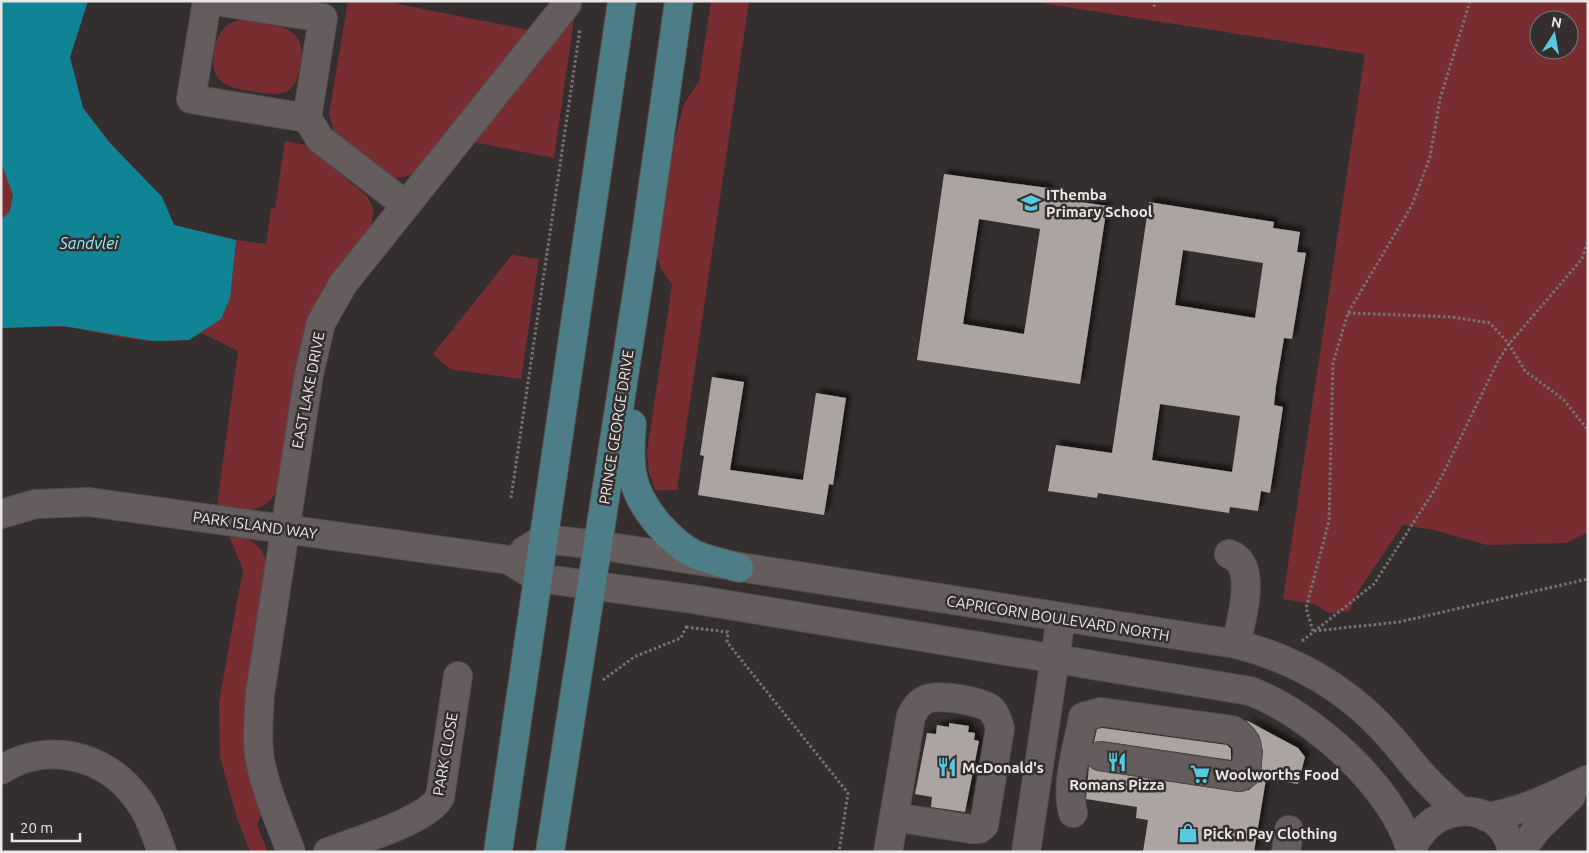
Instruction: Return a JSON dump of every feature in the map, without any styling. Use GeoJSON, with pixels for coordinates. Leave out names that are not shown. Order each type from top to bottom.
{"type":"FeatureCollection","features":[{"type":"Feature","properties":{"kind":"main road"},"geometry":{"type":"LineString","coordinates":[[498,852],[622,1]]}},
{"type":"Feature","properties":{"kind":"main road","name":"PRINCE GEORGE DRIVE"},"geometry":{"type":"LineString","coordinates":[[550,852],[644,248],[679,1]]}},
{"type":"Feature","properties":{"kind":"main road"},"geometry":{"type":"LineString","coordinates":[[644,248],[643,294],[630,463],[633,480],[644,508],[669,536],[694,554],[739,568]]}},
{"type":"Feature","properties":{"kind":"street"},"geometry":{"type":"LineString","coordinates":[[207,1],[192,100],[307,118]]}},
{"type":"Feature","properties":{"kind":"street"},"geometry":{"type":"LineString","coordinates":[[216,1],[323,18],[307,118],[320,139],[406,206]]}},
{"type":"Feature","properties":{"kind":"street","name":"EAST LAKE DRIVE"},"geometry":{"type":"LineString","coordinates":[[292,852],[267,790],[259,758],[258,727],[260,694],[309,374],[321,323],[343,284],[406,206],[574,12]]}},
{"type":"Feature","properties":{"kind":"street","name":"PARK ISLAND WAY"},"geometry":{"type":"LineString","coordinates":[[1,514],[35,504],[89,502],[509,560],[538,578]]}},
{"type":"Feature","properties":{"kind":"street"},"geometry":{"type":"LineString","coordinates":[[509,560],[543,539]]}},
{"type":"Feature","properties":{"kind":"street","name":"CAPRICORN BOULEVARD NORTH"},"geometry":{"type":"LineString","coordinates":[[543,539],[1236,644],[1279,657],[1300,655],[1348,697],[1400,747],[1423,776],[1460,811]]}},
{"type":"Feature","properties":{"kind":"street"},"geometry":{"type":"LineString","coordinates":[[1229,554],[1240,560],[1246,571],[1245,594],[1236,644]]}},
{"type":"Feature","properties":{"kind":"street"},"geometry":{"type":"LineString","coordinates":[[538,578],[701,600],[1055,660],[1233,687],[1271,699],[1317,728],[1338,746],[1379,793],[1400,822],[1411,852]]}},
{"type":"Feature","properties":{"kind":"street"},"geometry":{"type":"LineString","coordinates":[[1026,852],[1061,618]]}},
{"type":"Feature","properties":{"kind":"street","name":"PARK CLOSE"},"geometry":{"type":"LineString","coordinates":[[328,852],[416,818],[434,808],[440,798],[458,676]]}},
{"type":"Feature","properties":{"kind":"street"},"geometry":{"type":"LineString","coordinates":[[888,852],[911,716],[915,708],[929,698],[940,696],[983,704],[991,709],[997,718],[1000,728],[984,825],[979,829],[971,830],[894,817]]}},
{"type":"Feature","properties":{"kind":"street"},"geometry":{"type":"LineString","coordinates":[[1073,813],[1071,781],[1083,717],[1100,712],[1232,730],[1245,738],[1248,744],[1246,773],[1240,777],[1100,756]]}},
{"type":"Feature","properties":{"kind":"street"},"geometry":{"type":"LineString","coordinates":[[1,770],[26,757],[61,753],[81,757],[102,767],[117,777],[136,796],[148,816],[162,852]]}},
{"type":"Feature","properties":{"kind":"street"},"geometry":{"type":"LineString","coordinates":[[1411,852],[1416,838],[1434,819],[1460,811],[1486,817],[1512,813],[1529,807],[1587,779]]}},
{"type":"Feature","properties":{"kind":"street"},"geometry":{"type":"LineString","coordinates":[[1520,852],[1537,829],[1587,779]]}},
{"type":"Feature","properties":{"kind":"street"},"geometry":{"type":"LineString","coordinates":[[1486,817],[1506,835],[1512,852]]}},
{"type":"Feature","properties":{"kind":"path"},"geometry":{"type":"LineString","coordinates":[[1154,1],[1154,7]]}},
{"type":"Feature","properties":{"kind":"path"},"geometry":{"type":"LineString","coordinates":[[1313,631],[1306,608],[1329,521],[1333,363],[1348,313],[1412,205],[1430,157],[1440,99],[1470,1]]}},
{"type":"Feature","properties":{"kind":"path"},"geometry":{"type":"LineString","coordinates":[[511,498],[574,12]]}},
{"type":"Feature","properties":{"kind":"path"},"geometry":{"type":"LineString","coordinates":[[1300,655],[1313,631],[1374,584],[1436,486],[1498,361],[1509,344],[1582,259],[1588,240]]}},
{"type":"Feature","properties":{"kind":"path"},"geometry":{"type":"LineString","coordinates":[[1348,313],[1452,317],[1490,323],[1509,344],[1525,371],[1563,399],[1588,430]]}},
{"type":"Feature","properties":{"kind":"path"},"geometry":{"type":"LineString","coordinates":[[1313,631],[1399,622],[1588,580]]}},
{"type":"Feature","properties":{"kind":"path"},"geometry":{"type":"LineString","coordinates":[[602,682],[634,657],[681,638],[688,618]]}},
{"type":"Feature","properties":{"kind":"path"},"geometry":{"type":"LineString","coordinates":[[686,627],[728,632],[727,642],[848,793],[839,852]]}},
{"type":"Feature","properties":{"kind":"shaded area","name":"Sandvlei"},"geometry":{"type":"Polygon","coordinates":[[[1,1],[88,1],[70,57],[83,108],[109,142],[162,197],[174,225],[236,240],[266,244],[271,208],[275,209],[285,141],[306,145],[367,196],[374,210],[370,230],[307,327],[298,357],[277,491],[271,499],[258,508],[243,510],[217,506],[238,351],[202,333],[187,339],[154,341],[58,326],[1,328],[1,1]]]}},
{"type":"Feature","properties":{"kind":"shaded area"},"geometry":{"type":"Polygon","coordinates":[[[348,1],[393,1],[393,3],[529,30],[416,172],[405,177],[392,178],[335,135],[329,114],[348,1]]]}},
{"type":"Feature","properties":{"kind":"shaded area"},"geometry":{"type":"Polygon","coordinates":[[[711,1],[749,1],[677,490],[655,490],[649,472],[647,452],[672,285],[660,267],[656,246],[668,164],[684,104],[699,81],[711,1]]]}},
{"type":"Feature","properties":{"kind":"shaded area"},"geometry":{"type":"Polygon","coordinates":[[[1028,1],[1588,1],[1588,532],[1567,543],[1487,545],[1434,530],[1403,525],[1359,590],[1349,611],[1329,613],[1314,604],[1283,599],[1365,54],[1028,1]]]}},
{"type":"Feature","properties":{"kind":"shaded area"},"geometry":{"type":"Polygon","coordinates":[[[574,19],[554,158],[473,142],[574,19]]]}},
{"type":"Feature","properties":{"kind":"shaded area"},"geometry":{"type":"Polygon","coordinates":[[[248,20],[280,26],[295,35],[300,43],[302,53],[298,76],[294,85],[289,90],[273,94],[238,89],[223,83],[218,78],[213,63],[215,45],[218,38],[229,24],[248,20]]]}},
{"type":"Feature","properties":{"kind":"shaded area"},"geometry":{"type":"Polygon","coordinates":[[[512,255],[539,259],[521,379],[450,369],[433,354],[512,255]]]}},
{"type":"Feature","properties":{"kind":"shaded area"},"geometry":{"type":"Polygon","coordinates":[[[228,534],[243,537],[254,543],[261,551],[267,565],[244,726],[245,744],[262,813],[257,825],[268,852],[250,852],[237,818],[220,757],[219,702],[243,569],[228,534]]]}},
{"type":"Feature","properties":{"kind":"water","name":"Sandvlei"},"geometry":{"type":"Polygon","coordinates":[[[1,1],[88,1],[70,57],[83,108],[109,142],[162,197],[174,225],[236,240],[230,298],[221,319],[189,340],[152,341],[64,326],[1,328],[1,220],[10,211],[13,195],[2,165],[1,1]]]}},
{"type":"Feature","properties":{"kind":"building"},"geometry":{"type":"Polygon","coordinates":[[[944,174],[1048,188],[1048,192],[1056,194],[1056,198],[1107,206],[1080,384],[917,360],[944,174]],[[979,219],[963,324],[1024,334],[1040,229],[979,219]]]}},
{"type":"Feature","properties":{"kind":"building"},"geometry":{"type":"Polygon","coordinates":[[[1149,202],[1274,222],[1273,228],[1300,232],[1297,252],[1306,253],[1292,339],[1284,338],[1274,405],[1283,407],[1270,493],[1261,491],[1258,511],[1230,507],[1229,513],[1098,493],[1097,498],[1048,491],[1056,445],[1112,453],[1149,202]],[[1183,250],[1175,305],[1255,318],[1263,263],[1183,250]],[[1160,404],[1152,460],[1232,472],[1240,416],[1160,404]]]}},
{"type":"Feature","properties":{"kind":"building"},"geometry":{"type":"Polygon","coordinates":[[[712,377],[744,382],[730,470],[803,480],[816,393],[846,398],[833,485],[829,484],[824,515],[698,495],[704,456],[700,455],[712,377]]]}},
{"type":"Feature","properties":{"kind":"building"},"geometry":{"type":"Polygon","coordinates":[[[1246,720],[1298,748],[1305,757],[1298,784],[1266,779],[1254,852],[1143,852],[1148,820],[1136,818],[1137,807],[1086,799],[1089,766],[1098,771],[1238,792],[1249,790],[1260,780],[1263,752],[1259,735],[1246,720]]]}},
{"type":"Feature","properties":{"kind":"building","name":"McDonald's"},"geometry":{"type":"Polygon","coordinates":[[[949,723],[969,726],[968,732],[975,733],[974,740],[979,741],[965,812],[931,807],[932,797],[915,794],[927,733],[936,734],[937,725],[949,727],[949,723]]]}},
{"type":"Feature","properties":{"kind":"building"},"geometry":{"type":"Polygon","coordinates":[[[1102,728],[1227,745],[1231,749],[1231,760],[1102,741],[1094,742],[1097,729],[1102,728]]]}},
{"type":"Feature","properties":{"kind":"place","name":"IThemba Primary School"},"geometry":{"type":"Point","coordinates":[1031,203]}},
{"type":"Feature","properties":{"kind":"place","name":"Romans Pizza"},"geometry":{"type":"Point","coordinates":[1117,762]}},
{"type":"Feature","properties":{"kind":"place","name":"McDonald's"},"geometry":{"type":"Point","coordinates":[947,767]}},
{"type":"Feature","properties":{"kind":"place","name":"Woolworths Food"},"geometry":{"type":"Point","coordinates":[1200,774]}},
{"type":"Feature","properties":{"kind":"place","name":"Pick n Pay Clothing"},"geometry":{"type":"Point","coordinates":[1188,833]}}]}
